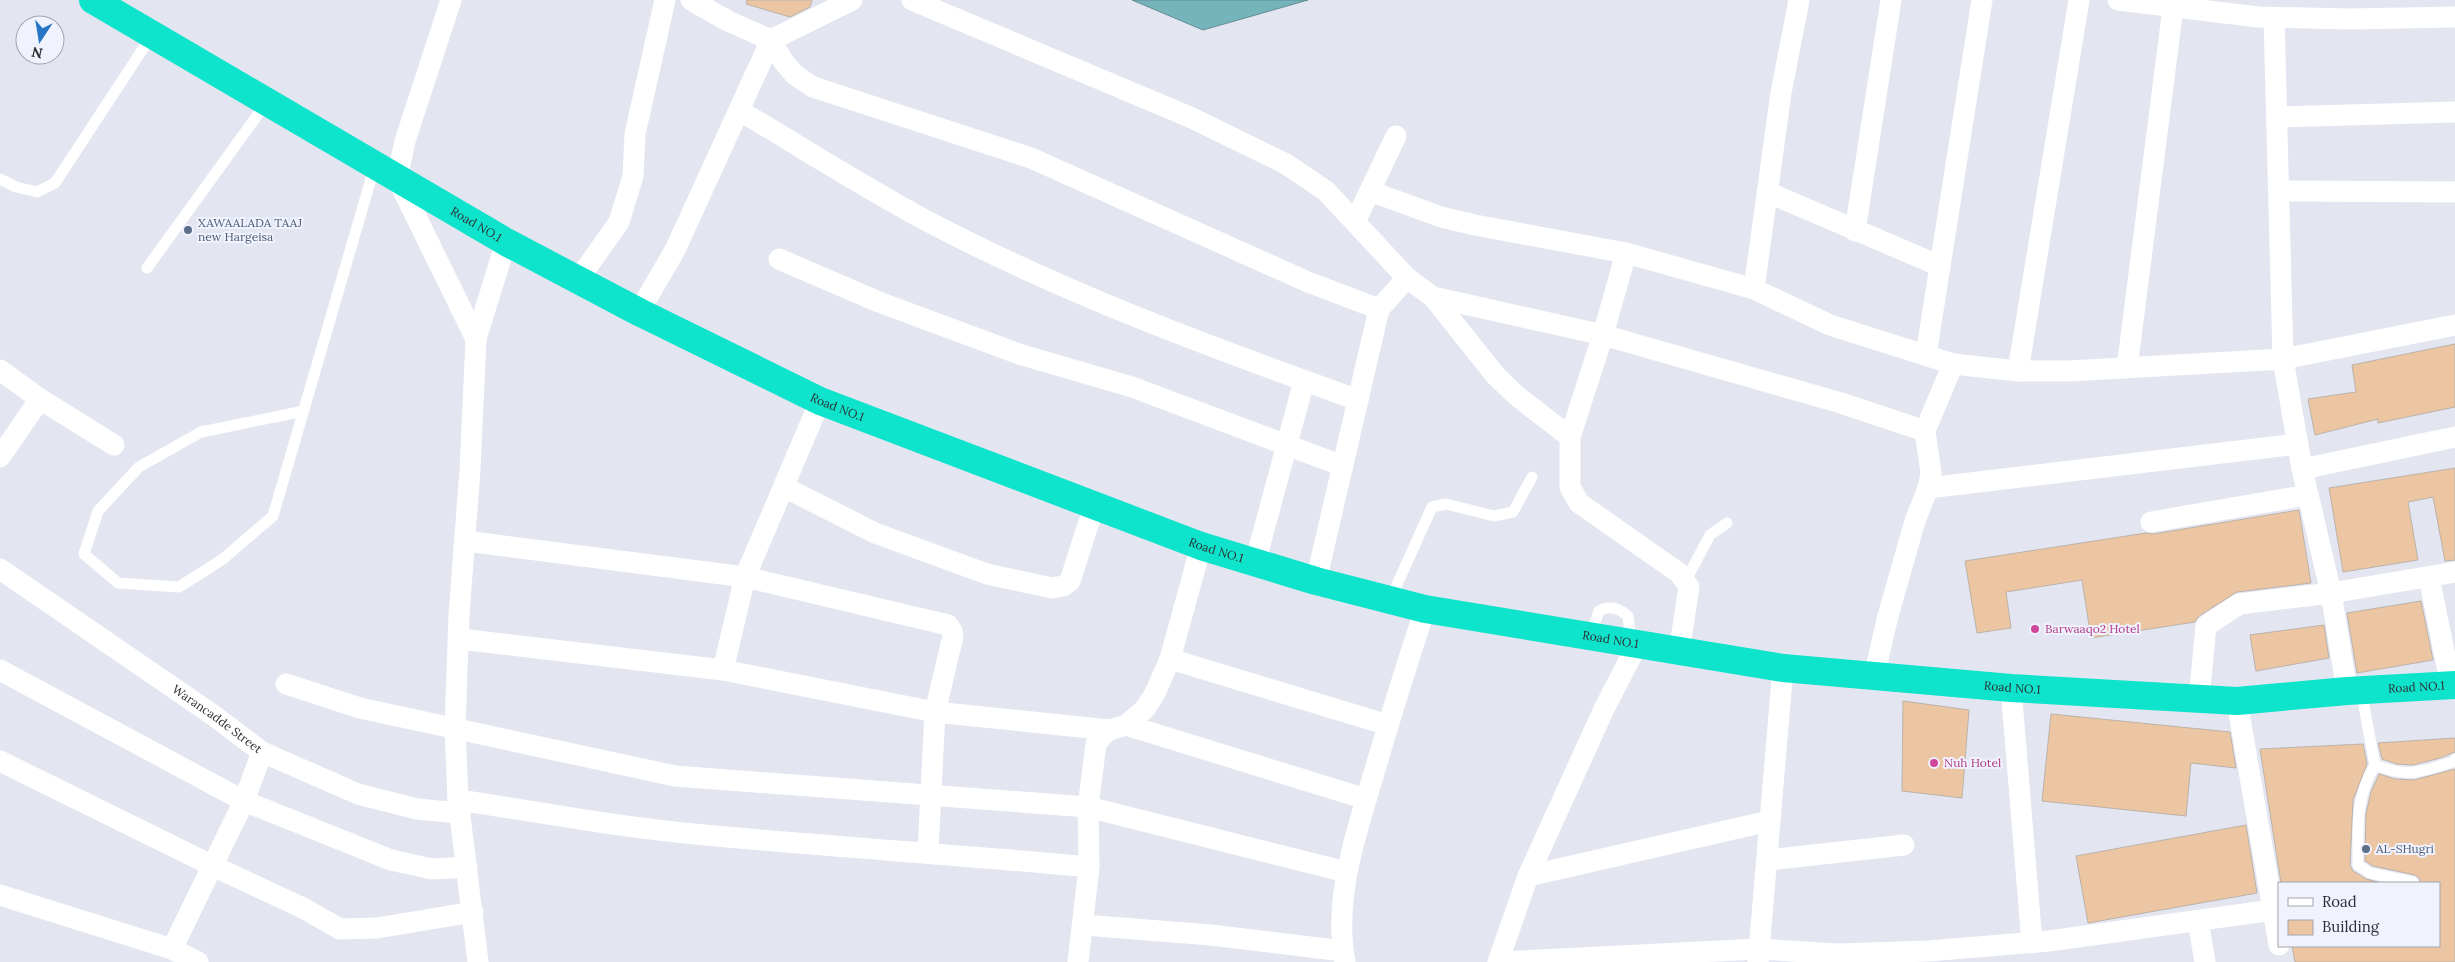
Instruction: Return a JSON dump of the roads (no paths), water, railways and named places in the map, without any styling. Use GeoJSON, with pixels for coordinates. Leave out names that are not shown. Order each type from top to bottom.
{"type":"FeatureCollection","features":[{"type":"Feature","properties":{"kind":"highway","name":"Road NO.1"},"geometry":{"type":"LineString","coordinates":[[102,2],[152,35],[506,242],[638,312],[820,401],[1094,506],[1202,546],[1255,563],[1424,609],[1783,668],[2011,688],[2237,701],[2354,690],[2453,686]]}},
{"type":"Feature","properties":{"kind":"street"},"geometry":{"type":"LineString","coordinates":[[451,0],[405,141],[386,172],[476,339]]}},
{"type":"Feature","properties":{"kind":"street"},"geometry":{"type":"LineString","coordinates":[[578,280],[619,222],[633,176],[635,134],[664,0]]}},
{"type":"Feature","properties":{"kind":"street"},"geometry":{"type":"LineString","coordinates":[[691,0],[728,21],[771,40],[795,75],[813,87],[1031,158],[1300,278],[1379,309]]}},
{"type":"Feature","properties":{"kind":"street"},"geometry":{"type":"LineString","coordinates":[[638,312],[675,250],[771,40],[852,0]]}},
{"type":"Feature","properties":{"kind":"street"},"geometry":{"type":"LineString","coordinates":[[912,0],[1192,118],[1286,164],[1326,191],[1408,278],[1433,297],[1496,376],[1517,396],[1570,436]]}},
{"type":"Feature","properties":{"kind":"street"},"geometry":{"type":"LineString","coordinates":[[1754,290],[1781,93],[1799,0]]}},
{"type":"Feature","properties":{"kind":"street"},"geometry":{"type":"LineString","coordinates":[[1855,231],[1891,0]]}},
{"type":"Feature","properties":{"kind":"street"},"geometry":{"type":"LineString","coordinates":[[1926,355],[1982,0]]}},
{"type":"Feature","properties":{"kind":"street"},"geometry":{"type":"LineString","coordinates":[[2018,371],[2079,0]]}},
{"type":"Feature","properties":{"kind":"street"},"geometry":{"type":"LineString","coordinates":[[2118,0],[2264,12],[2350,10],[2446,11]]}},
{"type":"Feature","properties":{"kind":"street"},"geometry":{"type":"LineString","coordinates":[[2127,368],[2174,4]]}},
{"type":"Feature","properties":{"kind":"street"},"geometry":{"type":"LineString","coordinates":[[2264,12],[2278,117],[2283,359],[2302,469],[2354,690]]}},
{"type":"Feature","properties":{"kind":"street"},"geometry":{"type":"LineString","coordinates":[[740,111],[928,221],[1021,267],[1123,310],[1304,381],[1358,400]]}},
{"type":"Feature","properties":{"kind":"street"},"geometry":{"type":"LineString","coordinates":[[2278,117],[2455,112]]}},
{"type":"Feature","properties":{"kind":"street"},"geometry":{"type":"LineString","coordinates":[[1355,222],[1396,136]]}},
{"type":"Feature","properties":{"kind":"street"},"geometry":{"type":"LineString","coordinates":[[1370,191],[1441,217],[1626,253],[1754,290],[1830,325],[1953,364],[2018,371],[2127,368],[2283,359],[2455,324]]}},
{"type":"Feature","properties":{"kind":"street"},"geometry":{"type":"LineString","coordinates":[[2279,191],[2455,192]]}},
{"type":"Feature","properties":{"kind":"street"},"geometry":{"type":"LineString","coordinates":[[1767,192],[1940,266]]}},
{"type":"Feature","properties":{"kind":"street"},"geometry":{"type":"LineString","coordinates":[[478,962],[459,806],[456,728],[460,639],[459,614],[476,339],[506,242]]}},
{"type":"Feature","properties":{"kind":"street"},"geometry":{"type":"LineString","coordinates":[[1626,253],[1603,335],[1570,436],[1570,487],[1579,503],[1679,573],[1686,580],[1689,587],[1679,652]]}},
{"type":"Feature","properties":{"kind":"street"},"geometry":{"type":"LineString","coordinates":[[778,259],[879,302],[1019,354],[1132,387],[1343,466]]}},
{"type":"Feature","properties":{"kind":"street"},"geometry":{"type":"LineString","coordinates":[[1316,580],[1379,309],[1408,278]]}},
{"type":"Feature","properties":{"kind":"street"},"geometry":{"type":"LineString","coordinates":[[1433,297],[1603,335],[1842,403],[1925,431]]}},
{"type":"Feature","properties":{"kind":"street"},"geometry":{"type":"LineString","coordinates":[[1874,676],[1912,530],[1928,488],[1931,473],[1925,431],[1953,364]]}},
{"type":"Feature","properties":{"kind":"street"},"geometry":{"type":"LineString","coordinates":[[0,370],[114,445]]}},
{"type":"Feature","properties":{"kind":"street"},"geometry":{"type":"LineString","coordinates":[[1255,563],[1304,381]]}},
{"type":"Feature","properties":{"kind":"street"},"geometry":{"type":"LineString","coordinates":[[0,457],[40,398]]}},
{"type":"Feature","properties":{"kind":"street"},"geometry":{"type":"LineString","coordinates":[[723,670],[745,577],[820,401]]}},
{"type":"Feature","properties":{"kind":"street"},"geometry":{"type":"LineString","coordinates":[[2302,469],[2455,437]]}},
{"type":"Feature","properties":{"kind":"street"},"geometry":{"type":"LineString","coordinates":[[1928,488],[2298,444]]}},
{"type":"Feature","properties":{"kind":"street"},"geometry":{"type":"LineString","coordinates":[[784,487],[875,533],[987,574],[1052,588],[1063,586],[1070,581],[1094,506]]}},
{"type":"Feature","properties":{"kind":"street"},"geometry":{"type":"LineString","coordinates":[[2150,522],[2308,495]]}},
{"type":"Feature","properties":{"kind":"street"},"geometry":{"type":"LineString","coordinates":[[465,541],[745,577],[948,626],[953,636],[936,712],[928,852]]}},
{"type":"Feature","properties":{"kind":"street"},"geometry":{"type":"LineString","coordinates":[[1078,962],[1084,925],[1089,867],[1088,807],[1096,744],[1103,735],[1118,728],[1145,709],[1170,659],[1202,546]]}},
{"type":"Feature","properties":{"kind":"street","name":"Warancadde Street"},"geometry":{"type":"LineString","coordinates":[[0,569],[213,715],[262,752],[358,794],[417,809],[459,806],[558,814],[625,826],[704,835],[928,852],[1089,867]]}},
{"type":"Feature","properties":{"kind":"street"},"geometry":{"type":"LineString","coordinates":[[2199,699],[2206,626],[2239,604],[2331,593],[2455,572]]}},
{"type":"Feature","properties":{"kind":"street"},"geometry":{"type":"LineString","coordinates":[[2429,577],[2453,686]]}},
{"type":"Feature","properties":{"kind":"street"},"geometry":{"type":"LineString","coordinates":[[1084,925],[1211,935],[1344,956],[1341,918],[1346,872],[1366,799],[1424,609]]}},
{"type":"Feature","properties":{"kind":"street"},"geometry":{"type":"LineString","coordinates":[[460,639],[723,670],[936,712],[1118,728],[1366,799]]}},
{"type":"Feature","properties":{"kind":"street"},"geometry":{"type":"LineString","coordinates":[[1634,644],[1528,876],[1499,962],[1928,951],[2032,943],[2273,910]]}},
{"type":"Feature","properties":{"kind":"street"},"geometry":{"type":"LineString","coordinates":[[1170,659],[1388,725]]}},
{"type":"Feature","properties":{"kind":"street"},"geometry":{"type":"LineString","coordinates":[[1758,956],[1768,860],[1769,821],[1783,668]]}},
{"type":"Feature","properties":{"kind":"street"},"geometry":{"type":"LineString","coordinates":[[0,670],[244,801],[398,862],[432,869],[467,867]]}},
{"type":"Feature","properties":{"kind":"street"},"geometry":{"type":"LineString","coordinates":[[286,684],[360,708],[676,776],[1088,807],[1346,872]]}},
{"type":"Feature","properties":{"kind":"street"},"geometry":{"type":"LineString","coordinates":[[2011,688],[2032,943]]}},
{"type":"Feature","properties":{"kind":"street"},"geometry":{"type":"LineString","coordinates":[[2237,701],[2278,939]]}},
{"type":"Feature","properties":{"kind":"street"},"geometry":{"type":"LineString","coordinates":[[172,949],[244,801],[262,752]]}},
{"type":"Feature","properties":{"kind":"street"},"geometry":{"type":"LineString","coordinates":[[0,761],[303,908],[340,929],[377,928],[473,912]]}},
{"type":"Feature","properties":{"kind":"street"},"geometry":{"type":"LineString","coordinates":[[1528,876],[1769,821]]}},
{"type":"Feature","properties":{"kind":"street"},"geometry":{"type":"LineString","coordinates":[[1768,860],[1904,845]]}},
{"type":"Feature","properties":{"kind":"street"},"geometry":{"type":"LineString","coordinates":[[0,896],[172,949],[198,962]]}},
{"type":"Feature","properties":{"kind":"street"},"geometry":{"type":"LineString","coordinates":[[2198,921],[2206,962]]}},
{"type":"Feature","properties":{"kind":"street"},"geometry":{"type":"LineString","coordinates":[[2279,947],[2282,962]]}},
{"type":"Feature","properties":{"kind":"lane"},"geometry":{"type":"LineString","coordinates":[[0,179],[16,187],[37,192],[54,182],[152,35]]}},
{"type":"Feature","properties":{"kind":"lane"},"geometry":{"type":"LineString","coordinates":[[147,268],[267,102]]}},
{"type":"Feature","properties":{"kind":"lane"},"geometry":{"type":"LineString","coordinates":[[304,411],[201,432],[139,467],[98,511],[84,554],[118,583],[179,587],[223,559],[273,516],[304,411],[386,172]]}},
{"type":"Feature","properties":{"kind":"lane"},"geometry":{"type":"LineString","coordinates":[[1390,600],[1432,507],[1446,504],[1494,516],[1514,512],[1532,477]]}},
{"type":"Feature","properties":{"kind":"lane"},"geometry":{"type":"LineString","coordinates":[[1686,580],[1710,535],[1727,523]]}},
{"type":"Feature","properties":{"kind":"lane"},"geometry":{"type":"LineString","coordinates":[[2354,690],[2375,765],[2366,780],[2358,807],[2358,864],[2370,873],[2413,882]]}},
{"type":"Feature","properties":{"kind":"lane"},"geometry":{"type":"LineString","coordinates":[[2375,765],[2394,772],[2418,772],[2453,762],[2455,759]]}},
{"type":"Feature","properties":{"kind":"water"},"geometry":{"type":"Polygon","coordinates":[[[1132,0],[1308,0],[1203,30],[1132,0]]]}},
{"type":"Feature","properties":{"kind":"place","name":"XAWAALADA TAAJ new Hargeisa"},"geometry":{"type":"Point","coordinates":[188,230]}},
{"type":"Feature","properties":{"kind":"place","name":"Barwaaqo2 Hotel"},"geometry":{"type":"Point","coordinates":[2035,629]}},
{"type":"Feature","properties":{"kind":"place","name":"Nuh Hotel"},"geometry":{"type":"Point","coordinates":[1934,763]}},
{"type":"Feature","properties":{"kind":"place","name":"AL-SHugri"},"geometry":{"type":"Point","coordinates":[2366,849]}}]}
